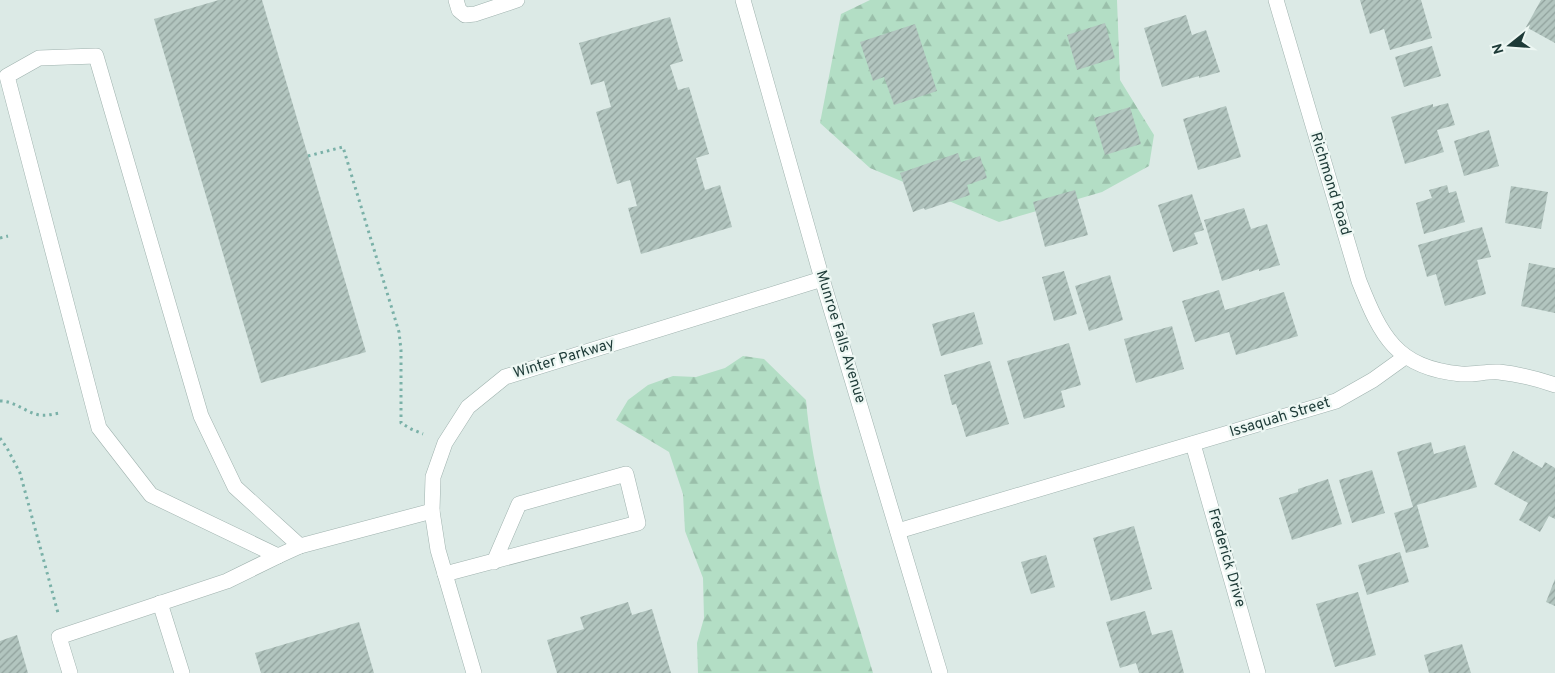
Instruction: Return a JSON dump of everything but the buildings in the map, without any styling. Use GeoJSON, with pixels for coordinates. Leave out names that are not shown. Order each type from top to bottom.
{"type":"FeatureCollection","features":[{"type":"Feature","properties":{"kind":"street"},"geometry":{"type":"LineString","coordinates":[[456,0],[460,10],[466,15],[475,14],[518,0]]}},
{"type":"Feature","properties":{"kind":"street","name":"Munroe Falls Avenue"},"geometry":{"type":"LineString","coordinates":[[743,0],[822,279],[940,673]]}},
{"type":"Feature","properties":{"kind":"street","name":"Richmond Road"},"geometry":{"type":"LineString","coordinates":[[1276,0],[1359,281],[1374,318],[1388,340],[1405,357]]}},
{"type":"Feature","properties":{"kind":"street"},"geometry":{"type":"LineString","coordinates":[[278,556],[151,495],[99,428],[7,76],[39,58],[96,56],[201,416],[235,487],[300,546]]}},
{"type":"Feature","properties":{"kind":"street","name":"Winter Parkway"},"geometry":{"type":"LineString","coordinates":[[474,673],[438,550],[432,511],[433,478],[444,443],[468,406],[505,377],[822,279]]}},
{"type":"Feature","properties":{"kind":"street"},"geometry":{"type":"LineString","coordinates":[[1405,357],[1435,369],[1462,374],[1499,372],[1555,385]]}},
{"type":"Feature","properties":{"kind":"street","name":"Issaquah Street"},"geometry":{"type":"LineString","coordinates":[[898,531],[1336,401],[1373,380],[1405,357]]}},
{"type":"Feature","properties":{"kind":"street","name":"Frederick Drive"},"geometry":{"type":"LineString","coordinates":[[1193,444],[1258,673]]}},
{"type":"Feature","properties":{"kind":"street"},"geometry":{"type":"LineString","coordinates":[[445,574],[494,562],[638,523],[626,474],[519,504],[494,562]]}},
{"type":"Feature","properties":{"kind":"street"},"geometry":{"type":"LineString","coordinates":[[70,673],[59,637],[227,580],[300,546],[432,511]]}},
{"type":"Feature","properties":{"kind":"street"},"geometry":{"type":"LineString","coordinates":[[160,603],[182,673]]}},
{"type":"Feature","properties":{"kind":"path"},"geometry":{"type":"LineString","coordinates":[[308,156],[343,147],[399,332],[402,350],[401,423],[444,443]]}},
{"type":"Feature","properties":{"kind":"path"},"geometry":{"type":"LineString","coordinates":[[0,238],[8,236]]}},
{"type":"Feature","properties":{"kind":"path"},"geometry":{"type":"LineString","coordinates":[[0,401],[16,404],[46,416],[60,412]]}},
{"type":"Feature","properties":{"kind":"path"},"geometry":{"type":"LineString","coordinates":[[0,438],[20,473],[60,621]]}},
{"type":"Feature","properties":{"kind":"green space"},"geometry":{"type":"Polygon","coordinates":[[[870,0],[1117,0],[1120,80],[1154,135],[1149,166],[1102,192],[999,222],[870,168],[820,123],[841,14],[870,0]]]}},
{"type":"Feature","properties":{"kind":"green space"},"geometry":{"type":"Polygon","coordinates":[[[743,356],[764,359],[806,400],[810,435],[824,504],[842,572],[873,673],[698,673],[697,643],[704,618],[703,578],[685,531],[683,494],[669,452],[616,420],[628,400],[648,385],[673,376],[696,377],[725,368],[743,356]]]}}]}
